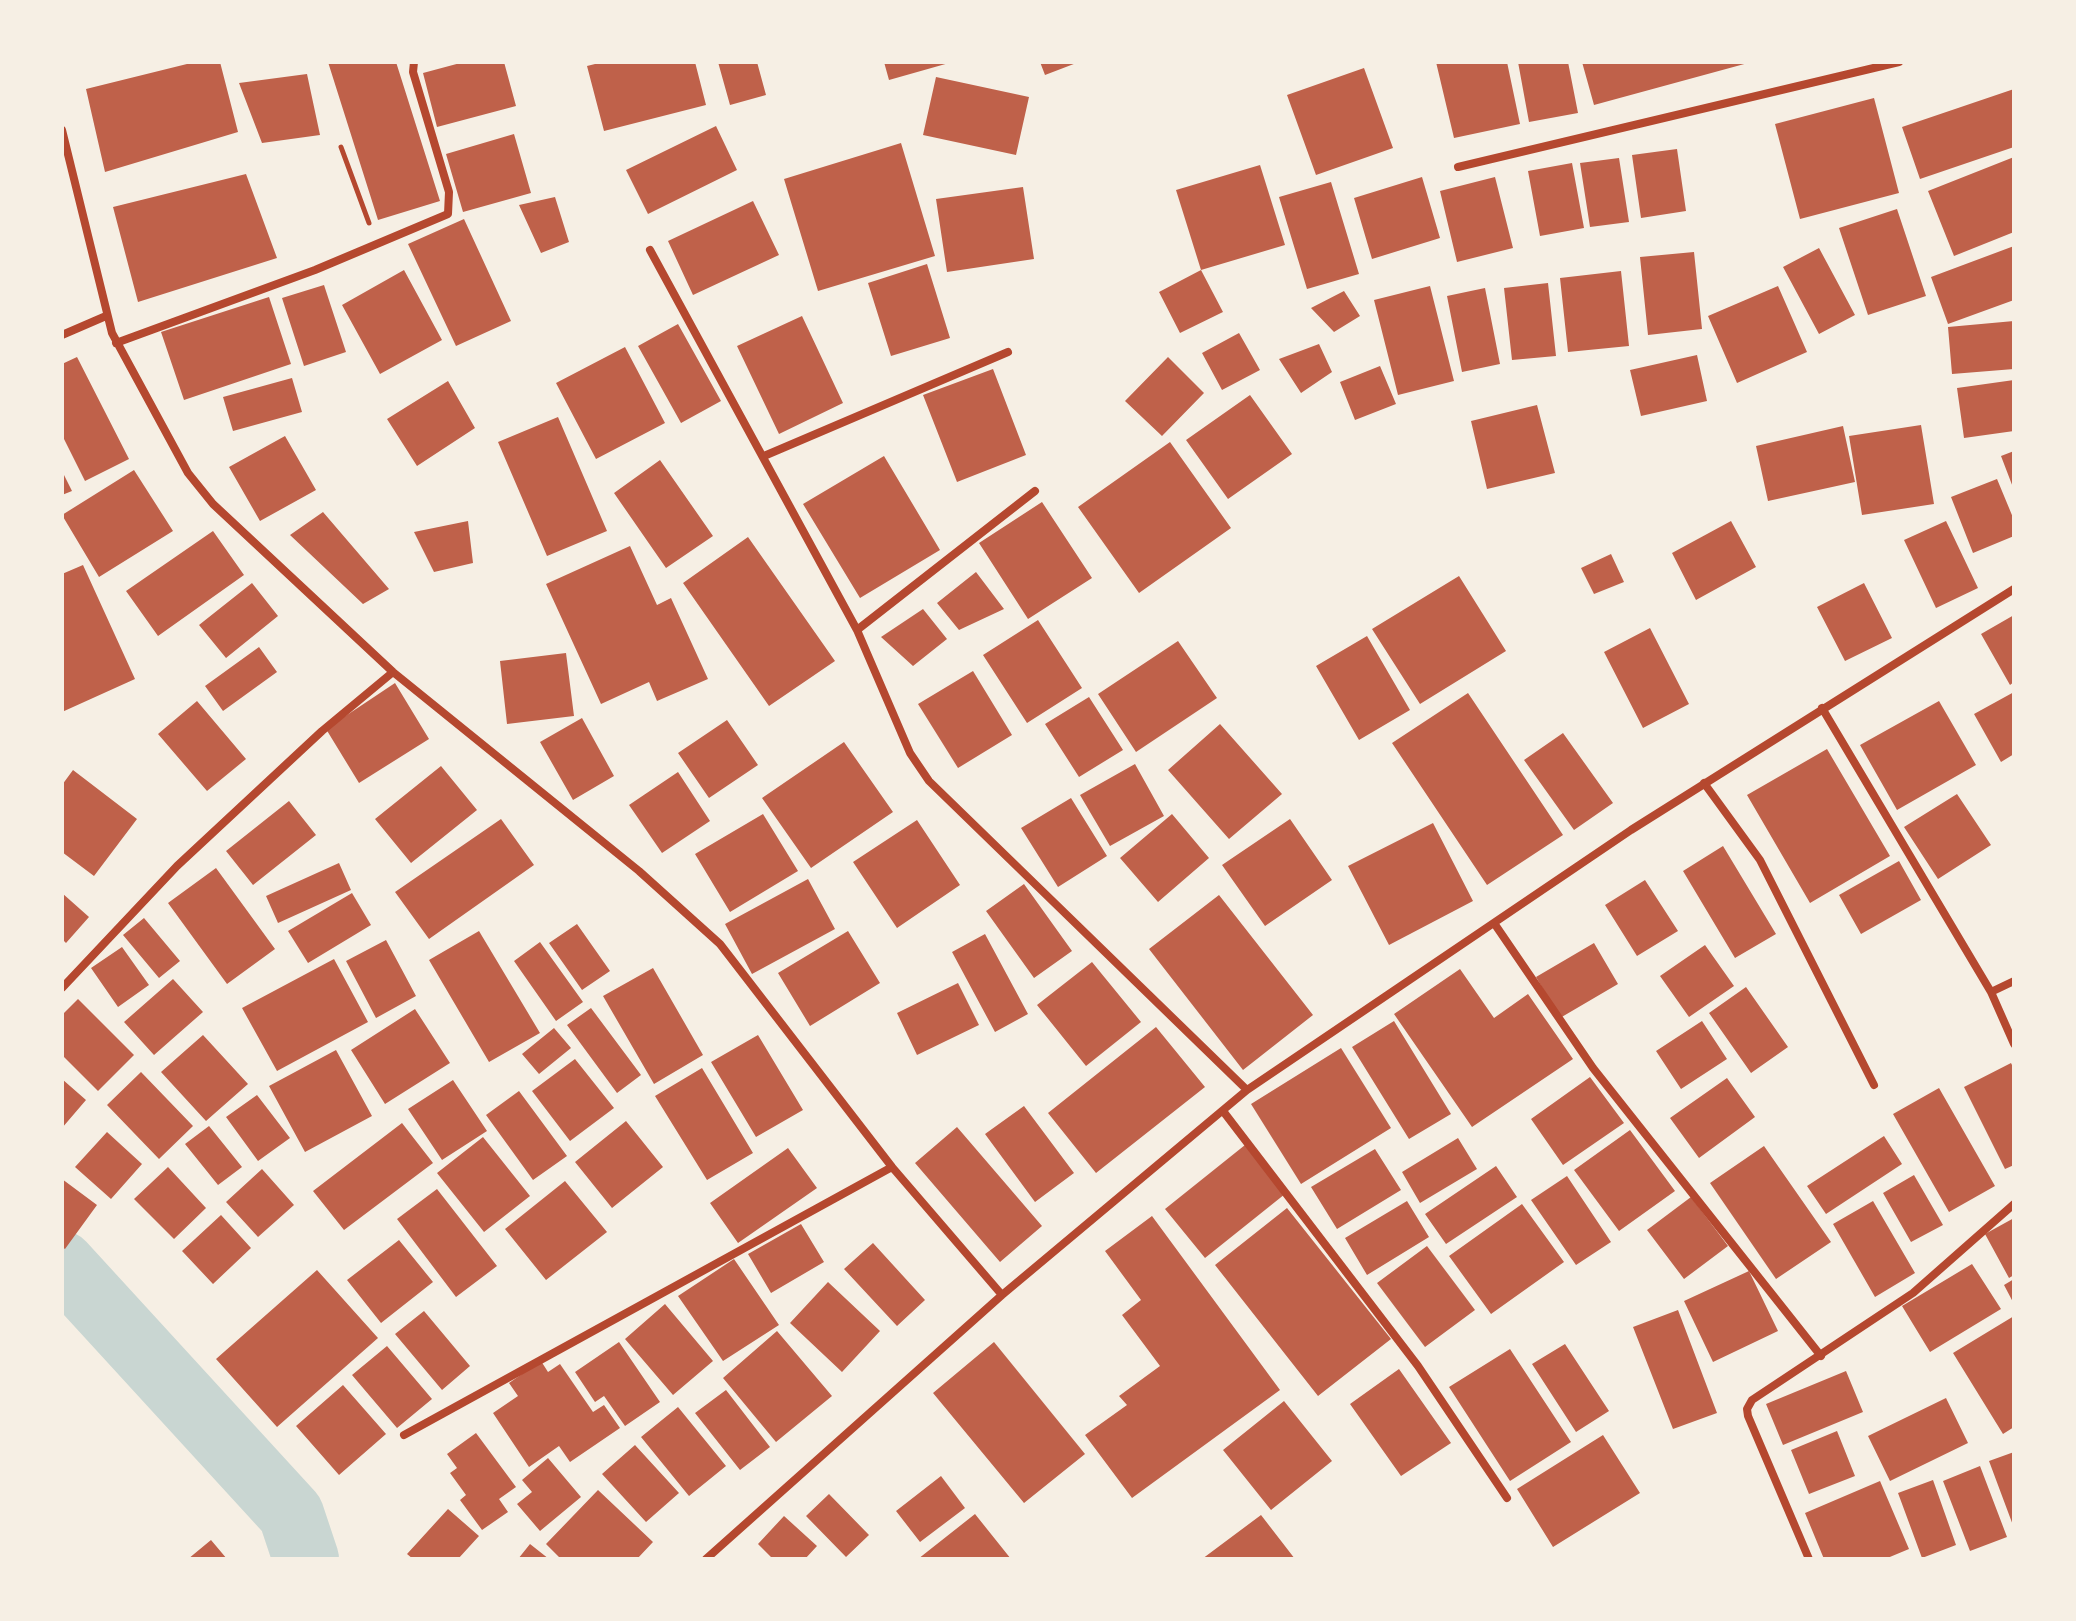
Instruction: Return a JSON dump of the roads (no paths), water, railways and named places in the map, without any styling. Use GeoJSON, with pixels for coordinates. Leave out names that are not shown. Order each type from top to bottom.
{"type":"FeatureCollection","features":[{"type":"Feature","properties":{"kind":"street"},"geometry":{"type":"LineString","coordinates":[[116,343],[315,270],[442,218],[450,209],[449,192],[413,72],[414,62]]}},
{"type":"Feature","properties":{"kind":"street"},"geometry":{"type":"LineString","coordinates":[[1458,167],[1899,62]]}},
{"type":"Feature","properties":{"kind":"street"},"geometry":{"type":"LineString","coordinates":[[62,130],[106,316],[116,343],[173,448],[213,504],[393,672],[639,871],[720,944],[892,1167],[1002,1295]]}},
{"type":"Feature","properties":{"kind":"street"},"geometry":{"type":"LineString","coordinates":[[650,250],[857,630],[910,753],[929,781],[1247,1090]]}},
{"type":"Feature","properties":{"kind":"street"},"geometry":{"type":"LineString","coordinates":[[62,335],[106,316]]}},
{"type":"Feature","properties":{"kind":"street"},"geometry":{"type":"LineString","coordinates":[[764,456],[1008,352]]}},
{"type":"Feature","properties":{"kind":"street"},"geometry":{"type":"LineString","coordinates":[[857,630],[1035,491]]}},
{"type":"Feature","properties":{"kind":"street"},"geometry":{"type":"LineString","coordinates":[[706,1559],[1002,1295],[1247,1090],[1704,783],[2014,589]]}},
{"type":"Feature","properties":{"kind":"street"},"geometry":{"type":"LineString","coordinates":[[62,988],[194,850],[322,731],[393,672]]}},
{"type":"Feature","properties":{"kind":"street"},"geometry":{"type":"LineString","coordinates":[[1822,708],[1991,992],[2014,1044]]}},
{"type":"Feature","properties":{"kind":"street"},"geometry":{"type":"LineString","coordinates":[[1704,783],[1760,860],[1874,1085]]}},
{"type":"Feature","properties":{"kind":"street"},"geometry":{"type":"LineString","coordinates":[[1494,923],[1593,1068],[1821,1356]]}},
{"type":"Feature","properties":{"kind":"street"},"geometry":{"type":"LineString","coordinates":[[1991,992],[2014,981]]}},
{"type":"Feature","properties":{"kind":"street"},"geometry":{"type":"LineString","coordinates":[[1223,1111],[1418,1366],[1507,1498]]}},
{"type":"Feature","properties":{"kind":"street"},"geometry":{"type":"LineString","coordinates":[[404,1435],[892,1167]]}},
{"type":"Feature","properties":{"kind":"street"},"geometry":{"type":"LineString","coordinates":[[1809,1559],[1747,1409],[1764,1390],[1821,1356],[1913,1293],[2014,1204]]}},
{"type":"Feature","properties":{"kind":"waterway"},"geometry":{"type":"LineString","coordinates":[[62,1264],[291,1514],[306,1559]]}}]}
